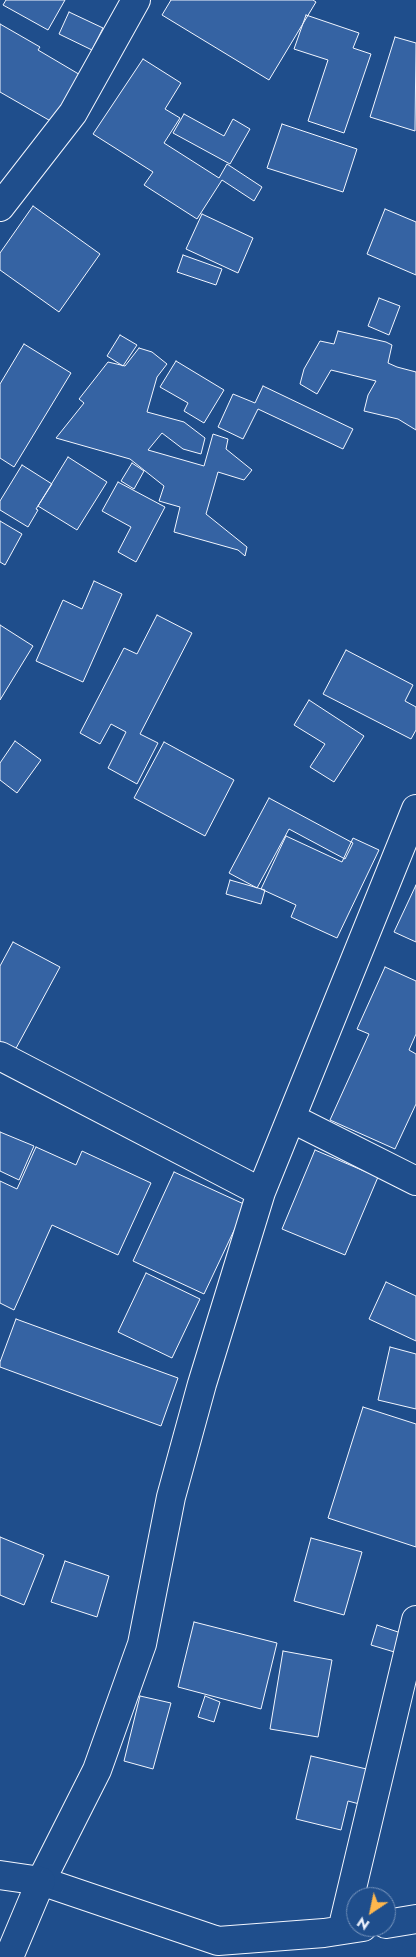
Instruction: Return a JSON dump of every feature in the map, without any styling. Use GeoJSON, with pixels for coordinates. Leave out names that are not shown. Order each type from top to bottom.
{"type":"FeatureCollection","features":[{"type":"Feature","properties":{"kind":"street"},"geometry":{"type":"LineString","coordinates":[[0,208],[73,114],[136,0]]}},
{"type":"Feature","properties":{"kind":"street"},"geometry":{"type":"LineString","coordinates":[[9,1957],[41,1881],[97,1770],[142,1644],[171,1497],[202,1384],[261,1192],[416,808]]}},
{"type":"Feature","properties":{"kind":"street"},"geometry":{"type":"LineString","coordinates":[[0,1056],[261,1192]]}},
{"type":"Feature","properties":{"kind":"street"},"geometry":{"type":"LineString","coordinates":[[291,1118],[416,1181]]}},
{"type":"Feature","properties":{"kind":"street"},"geometry":{"type":"LineString","coordinates":[[361,1887],[416,1620]]}},
{"type":"Feature","properties":{"kind":"street"},"geometry":{"type":"LineString","coordinates":[[0,1875],[41,1881],[218,1941],[346,1929]]}},
{"type":"Feature","properties":{"kind":"street"},"geometry":{"type":"LineString","coordinates":[[396,1922],[416,1919]]}},
{"type":"Feature","properties":{"kind":"building"},"geometry":{"type":"Polygon","coordinates":[[[6,0],[65,0],[48,30],[3,5],[6,0]]]}},
{"type":"Feature","properties":{"kind":"building"},"geometry":{"type":"Polygon","coordinates":[[[171,0],[313,0],[316,2],[269,80],[162,15],[171,0]]]}},
{"type":"Feature","properties":{"kind":"building"},"geometry":{"type":"Polygon","coordinates":[[[69,12],[103,28],[92,50],[59,34],[69,12]]]}},
{"type":"Feature","properties":{"kind":"building"},"geometry":{"type":"Polygon","coordinates":[[[306,15],[359,33],[353,48],[371,54],[344,133],[308,121],[328,60],[294,49],[306,15]]]}},
{"type":"Feature","properties":{"kind":"building"},"geometry":{"type":"Polygon","coordinates":[[[0,24],[40,47],[38,50],[82,76],[54,123],[0,92],[0,24]]]}},
{"type":"Feature","properties":{"kind":"building"},"geometry":{"type":"Polygon","coordinates":[[[395,37],[416,43],[415,131],[370,117],[395,37]]]}},
{"type":"Feature","properties":{"kind":"building"},"geometry":{"type":"Polygon","coordinates":[[[143,59],[181,83],[165,109],[180,118],[164,143],[219,178],[227,164],[262,187],[254,201],[222,180],[197,219],[144,185],[153,172],[93,134],[143,59]]]}},
{"type":"Feature","properties":{"kind":"building"},"geometry":{"type":"Polygon","coordinates":[[[184,114],[224,136],[233,119],[250,129],[230,164],[173,133],[184,114]]]}},
{"type":"Feature","properties":{"kind":"building"},"geometry":{"type":"Polygon","coordinates":[[[282,124],[357,149],[343,192],[267,168],[282,124]]]}},
{"type":"Feature","properties":{"kind":"building"},"geometry":{"type":"Polygon","coordinates":[[[33,206],[100,254],[59,312],[0,270],[0,253],[33,206]]]}},
{"type":"Feature","properties":{"kind":"building"},"geometry":{"type":"Polygon","coordinates":[[[385,209],[416,222],[416,275],[367,254],[385,209]]]}},
{"type":"Feature","properties":{"kind":"building"},"geometry":{"type":"Polygon","coordinates":[[[202,214],[253,238],[238,273],[186,249],[202,214]]]}},
{"type":"Feature","properties":{"kind":"building"},"geometry":{"type":"Polygon","coordinates":[[[183,255],[222,269],[216,285],[177,272],[183,255]]]}},
{"type":"Feature","properties":{"kind":"building"},"geometry":{"type":"Polygon","coordinates":[[[379,298],[400,306],[389,335],[368,326],[379,298]]]}},
{"type":"Feature","properties":{"kind":"building"},"geometry":{"type":"Polygon","coordinates":[[[338,331],[392,345],[388,363],[416,372],[416,430],[398,419],[364,411],[368,395],[376,381],[331,370],[317,394],[300,384],[304,369],[320,341],[334,344],[338,331]]]}},
{"type":"Feature","properties":{"kind":"building"},"geometry":{"type":"Polygon","coordinates":[[[120,335],[137,345],[123,366],[107,356],[120,335]]]}},
{"type":"Feature","properties":{"kind":"building"},"geometry":{"type":"Polygon","coordinates":[[[24,344],[71,373],[14,467],[0,458],[0,384],[24,344]]]}},
{"type":"Feature","properties":{"kind":"building"},"geometry":{"type":"Polygon","coordinates":[[[139,348],[152,352],[167,364],[157,377],[147,412],[184,422],[205,438],[201,454],[183,449],[162,433],[148,450],[204,466],[213,434],[228,439],[226,449],[252,470],[244,480],[218,472],[206,514],[247,547],[245,556],[238,550],[174,532],[180,507],[159,501],[164,486],[130,459],[56,438],[84,403],[79,399],[108,362],[125,366],[139,348]]]}},
{"type":"Feature","properties":{"kind":"building"},"geometry":{"type":"Polygon","coordinates":[[[176,361],[224,390],[204,423],[184,411],[188,403],[160,387],[176,361]]]}},
{"type":"Feature","properties":{"kind":"building"},"geometry":{"type":"Polygon","coordinates":[[[263,386],[353,429],[343,449],[258,409],[243,439],[218,427],[233,394],[255,403],[263,386]]]}},
{"type":"Feature","properties":{"kind":"building"},"geometry":{"type":"Polygon","coordinates":[[[68,457],[107,482],[77,530],[38,506],[68,457]]]}},
{"type":"Feature","properties":{"kind":"building"},"geometry":{"type":"Polygon","coordinates":[[[132,463],[144,471],[134,489],[121,481],[132,463]]]}},
{"type":"Feature","properties":{"kind":"building"},"geometry":{"type":"Polygon","coordinates":[[[22,465],[52,484],[36,509],[38,510],[28,527],[0,510],[0,501],[22,465]]]}},
{"type":"Feature","properties":{"kind":"building"},"geometry":{"type":"Polygon","coordinates":[[[118,482],[165,507],[136,562],[118,552],[131,527],[102,511],[118,482]]]}},
{"type":"Feature","properties":{"kind":"building"},"geometry":{"type":"Polygon","coordinates":[[[0,521],[22,534],[5,565],[0,562],[0,521]]]}},
{"type":"Feature","properties":{"kind":"building"},"geometry":{"type":"Polygon","coordinates":[[[94,581],[122,594],[83,682],[36,661],[63,600],[82,609],[94,581]]]}},
{"type":"Feature","properties":{"kind":"building"},"geometry":{"type":"Polygon","coordinates":[[[157,615],[192,633],[140,734],[158,743],[137,784],[108,768],[126,732],[111,724],[100,744],[80,733],[124,648],[137,654],[157,615]]]}},
{"type":"Feature","properties":{"kind":"building"},"geometry":{"type":"Polygon","coordinates":[[[0,625],[33,646],[0,700],[0,625]]]}},
{"type":"Feature","properties":{"kind":"building"},"geometry":{"type":"Polygon","coordinates":[[[346,650],[413,685],[405,701],[416,707],[416,730],[411,739],[323,694],[346,650]]]}},
{"type":"Feature","properties":{"kind":"building"},"geometry":{"type":"Polygon","coordinates":[[[309,700],[364,736],[334,782],[310,767],[325,744],[294,725],[309,700]]]}},
{"type":"Feature","properties":{"kind":"building"},"geometry":{"type":"Polygon","coordinates":[[[15,741],[41,760],[17,793],[0,780],[0,763],[15,741]]]}},
{"type":"Feature","properties":{"kind":"building"},"geometry":{"type":"Polygon","coordinates":[[[164,742],[234,780],[205,836],[134,798],[164,742]]]}},
{"type":"Feature","properties":{"kind":"building"},"geometry":{"type":"Polygon","coordinates":[[[269,798],[353,843],[345,859],[289,829],[257,888],[229,873],[269,798]]]}},
{"type":"Feature","properties":{"kind":"building"},"geometry":{"type":"Polygon","coordinates":[[[286,836],[342,862],[353,838],[379,850],[337,938],[291,917],[296,905],[261,889],[286,836]]]}},
{"type":"Feature","properties":{"kind":"building"},"geometry":{"type":"Polygon","coordinates":[[[230,880],[265,890],[261,904],[226,894],[230,880]]]}},
{"type":"Feature","properties":{"kind":"building"},"geometry":{"type":"Polygon","coordinates":[[[416,885],[416,942],[394,932],[416,885]]]}},
{"type":"Feature","properties":{"kind":"building"},"geometry":{"type":"Polygon","coordinates":[[[13,942],[60,967],[14,1052],[0,1045],[0,966],[13,942]]]}},
{"type":"Feature","properties":{"kind":"building"},"geometry":{"type":"Polygon","coordinates":[[[385,967],[416,981],[416,1034],[409,1050],[416,1054],[416,1104],[395,1149],[330,1120],[369,1034],[357,1029],[385,967]]]}},
{"type":"Feature","properties":{"kind":"building"},"geometry":{"type":"Polygon","coordinates":[[[0,1132],[34,1146],[19,1180],[0,1171],[0,1132]]]}},
{"type":"Feature","properties":{"kind":"building"},"geometry":{"type":"Polygon","coordinates":[[[36,1147],[76,1165],[82,1151],[151,1183],[118,1255],[52,1225],[14,1310],[0,1303],[0,1181],[17,1189],[36,1147]]]}},
{"type":"Feature","properties":{"kind":"building"},"geometry":{"type":"Polygon","coordinates":[[[315,1150],[378,1177],[345,1255],[282,1229],[315,1150]]]}},
{"type":"Feature","properties":{"kind":"building"},"geometry":{"type":"Polygon","coordinates":[[[174,1172],[246,1205],[204,1294],[133,1261],[174,1172]]]}},
{"type":"Feature","properties":{"kind":"building"},"geometry":{"type":"Polygon","coordinates":[[[146,1273],[200,1299],[172,1358],[118,1332],[146,1273]]]}},
{"type":"Feature","properties":{"kind":"building"},"geometry":{"type":"Polygon","coordinates":[[[386,1282],[416,1296],[416,1341],[369,1319],[386,1282]]]}},
{"type":"Feature","properties":{"kind":"building"},"geometry":{"type":"Polygon","coordinates":[[[16,1319],[178,1378],[161,1426],[0,1367],[0,1362],[16,1319]]]}},
{"type":"Feature","properties":{"kind":"building"},"geometry":{"type":"Polygon","coordinates":[[[390,1347],[416,1354],[416,1409],[378,1400],[390,1347]]]}},
{"type":"Feature","properties":{"kind":"building"},"geometry":{"type":"Polygon","coordinates":[[[363,1407],[416,1424],[416,1547],[328,1518],[363,1407]]]}},
{"type":"Feature","properties":{"kind":"building"},"geometry":{"type":"Polygon","coordinates":[[[0,1537],[44,1555],[24,1605],[0,1595],[0,1537]]]}},
{"type":"Feature","properties":{"kind":"building"},"geometry":{"type":"Polygon","coordinates":[[[311,1538],[362,1552],[344,1615],[294,1601],[311,1538]]]}},
{"type":"Feature","properties":{"kind":"building"},"geometry":{"type":"Polygon","coordinates":[[[65,1561],[109,1576],[97,1617],[51,1602],[65,1561]]]}},
{"type":"Feature","properties":{"kind":"building"},"geometry":{"type":"Polygon","coordinates":[[[194,1622],[277,1643],[261,1709],[178,1687],[194,1622]]]}},
{"type":"Feature","properties":{"kind":"building"},"geometry":{"type":"Polygon","coordinates":[[[377,1625],[407,1635],[401,1654],[371,1645],[377,1625]]]}},
{"type":"Feature","properties":{"kind":"building"},"geometry":{"type":"Polygon","coordinates":[[[283,1651],[332,1660],[318,1737],[270,1729],[283,1651]]]}},
{"type":"Feature","properties":{"kind":"building"},"geometry":{"type":"Polygon","coordinates":[[[140,1696],[171,1703],[153,1769],[124,1761],[140,1696]]]}},
{"type":"Feature","properties":{"kind":"building"},"geometry":{"type":"Polygon","coordinates":[[[205,1696],[220,1702],[214,1722],[198,1717],[205,1696]]]}},
{"type":"Feature","properties":{"kind":"building"},"geometry":{"type":"Polygon","coordinates":[[[311,1756],[375,1771],[367,1806],[348,1801],[341,1830],[296,1819],[311,1756]]]}}]}
